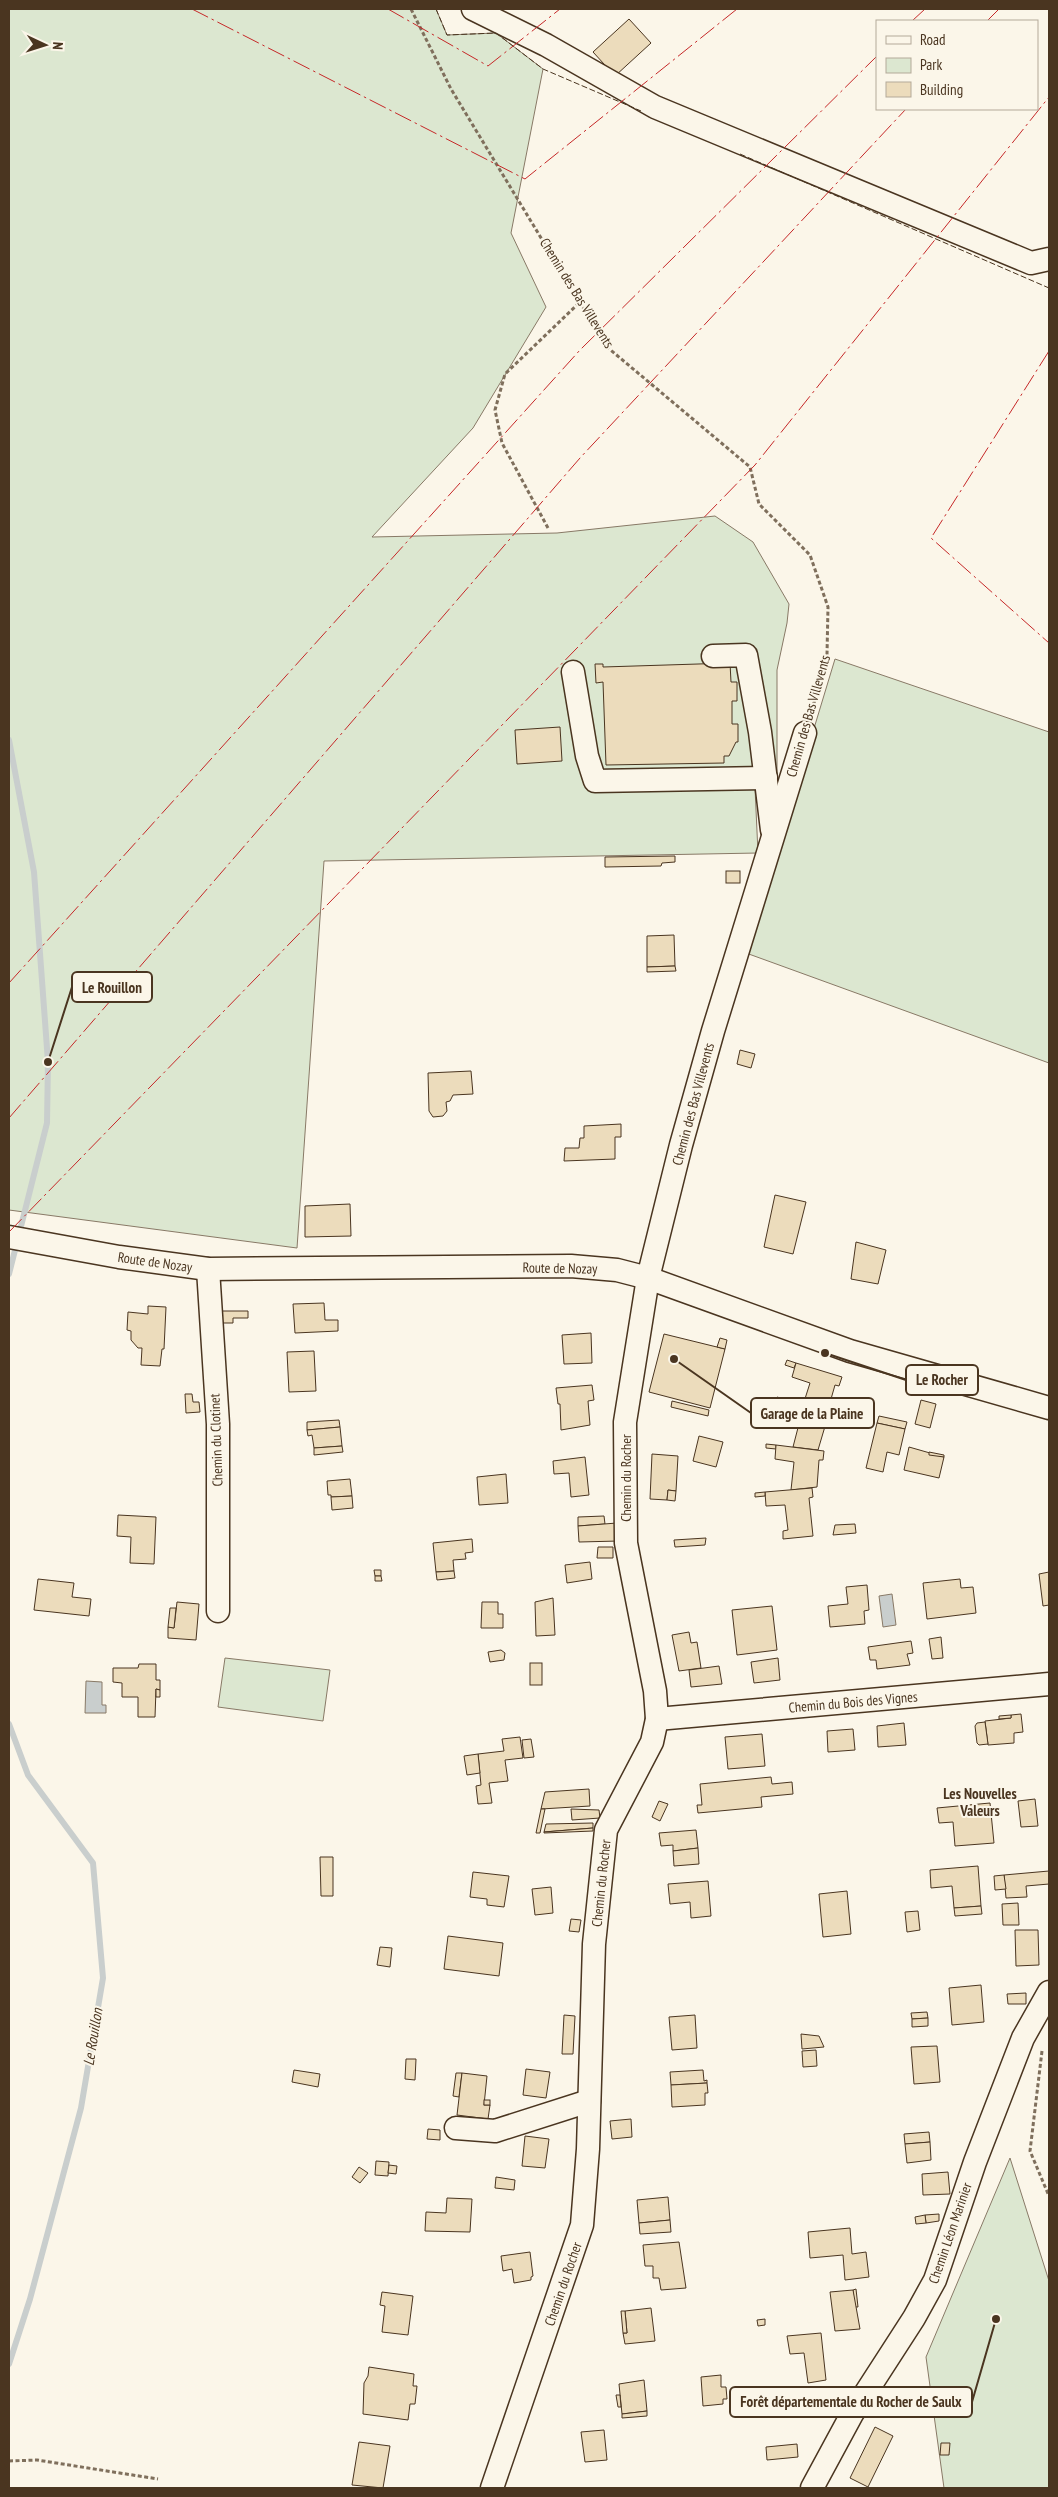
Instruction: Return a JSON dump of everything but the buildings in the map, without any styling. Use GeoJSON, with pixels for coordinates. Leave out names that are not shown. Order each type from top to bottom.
{"type":"FeatureCollection","features":[{"type":"Feature","properties":{"kind":"street"},"geometry":{"type":"LineString","coordinates":[[473,9],[546,45],[655,107],[1031,263],[1049,259]]}},
{"type":"Feature","properties":{"kind":"street"},"geometry":{"type":"LineString","coordinates":[[713,656],[746,655],[760,732],[772,839]]}},
{"type":"Feature","properties":{"kind":"street"},"geometry":{"type":"LineString","coordinates":[[573,672],[587,756],[595,781],[766,778]]}},
{"type":"Feature","properties":{"kind":"street","name":"Chemin des Bas Villevents"},"geometry":{"type":"LineString","coordinates":[[648,1278],[712,1031],[805,732]]}},
{"type":"Feature","properties":{"kind":"street","name":"Route de Nozay"},"geometry":{"type":"LineString","coordinates":[[9,1237],[208,1269],[571,1266],[617,1270],[648,1278],[850,1351],[1049,1408]]}},
{"type":"Feature","properties":{"kind":"street","name":"Chemin du Clotinet"},"geometry":{"type":"LineString","coordinates":[[208,1269],[218,1424],[218,1611]]}},
{"type":"Feature","properties":{"kind":"street","name":"Chemin du Rocher"},"geometry":{"type":"LineString","coordinates":[[492,2488],[582,2225],[589,2101],[594,1944],[606,1830],[652,1742],[657,1719],[655,1691],[626,1543],[625,1422],[648,1278]]}},
{"type":"Feature","properties":{"kind":"street","name":"Chemin du Bois des Vignes"},"geometry":{"type":"LineString","coordinates":[[657,1719],[1049,1684]]}},
{"type":"Feature","properties":{"kind":"street","name":"Chemin Léon Marinier"},"geometry":{"type":"LineString","coordinates":[[812,2488],[852,2414],[914,2318],[935,2280],[975,2162],[1023,2038],[1049,1992]]}},
{"type":"Feature","properties":{"kind":"street"},"geometry":{"type":"LineString","coordinates":[[456,2128],[494,2131],[589,2101]]}},
{"type":"Feature","properties":{"kind":"path","name":"Chemin des Bas Villevents"},"geometry":{"type":"LineString","coordinates":[[411,9],[451,89],[608,347],[750,467],[759,504],[810,555],[828,607],[827,655],[805,732]]}},
{"type":"Feature","properties":{"kind":"path"},"geometry":{"type":"LineString","coordinates":[[548,528],[502,443],[495,410],[505,374],[580,302]]}},
{"type":"Feature","properties":{"kind":"path"},"geometry":{"type":"LineString","coordinates":[[1042,2046],[1030,2151],[1049,2196]]}},
{"type":"Feature","properties":{"kind":"path"},"geometry":{"type":"LineString","coordinates":[[9,2460],[37,2460],[158,2479]]}},
{"type":"Feature","properties":{"kind":"green space"},"geometry":{"type":"Polygon","coordinates":[[[9,9],[436,9],[447,35],[496,33],[543,69],[511,233],[546,307],[473,428],[372,537],[557,533],[715,516],[753,542],[789,604],[777,670],[777,788],[755,788],[758,853],[324,861],[297,1248],[9,1210],[9,9]]]}},
{"type":"Feature","properties":{"kind":"green space"},"geometry":{"type":"Polygon","coordinates":[[[835,659],[1049,732],[1049,1063],[746,953],[835,659]]]}},
{"type":"Feature","properties":{"kind":"green space"},"geometry":{"type":"Polygon","coordinates":[[[225,1658],[330,1670],[323,1721],[218,1707],[225,1658]]]}},
{"type":"Feature","properties":{"kind":"green space"},"geometry":{"type":"Polygon","coordinates":[[[1010,2158],[1049,2281],[1049,2488],[944,2488],[926,2357],[1010,2158]]]}},
{"type":"Feature","properties":{"kind":"shaded area"},"geometry":{"type":"Polygon","coordinates":[[[892,1594],[896,1625],[883,1627],[879,1596],[892,1594]]]}},
{"type":"Feature","properties":{"kind":"shaded area"},"geometry":{"type":"Polygon","coordinates":[[[86,1681],[102,1682],[102,1705],[106,1705],[106,1713],[85,1713],[86,1681]]]}},
{"type":"Feature","properties":{"kind":"waterway","name":"Le Rouillon"},"geometry":{"type":"LineString","coordinates":[[9,740],[34,872],[48,1062],[47,1123],[9,1274]]}},
{"type":"Feature","properties":{"kind":"waterway","name":"Le Rouillon"},"geometry":{"type":"LineString","coordinates":[[9,1724],[28,1775],[93,1863],[103,1978],[81,2108],[30,2299],[9,2364]]}},
{"type":"Feature","properties":{"kind":"fence"},"geometry":{"type":"LineString","coordinates":[[436,9],[447,35],[496,33],[543,69],[641,111]]}},
{"type":"Feature","properties":{"kind":"fence"},"geometry":{"type":"LineString","coordinates":[[740,154],[1049,288]]}},
{"type":"Feature","properties":{"kind":"power"},"geometry":{"type":"LineString","coordinates":[[192,9],[525,179],[737,9]]}},
{"type":"Feature","properties":{"kind":"power"},"geometry":{"type":"LineString","coordinates":[[388,9],[488,66],[560,9]]}},
{"type":"Feature","properties":{"kind":"power"},"geometry":{"type":"LineString","coordinates":[[913,20],[925,9]]}},
{"type":"Feature","properties":{"kind":"power"},"geometry":{"type":"LineString","coordinates":[[988,20],[999,9]]}},
{"type":"Feature","properties":{"kind":"power"},"geometry":{"type":"LineString","coordinates":[[9,983],[580,350],[876,57]]}},
{"type":"Feature","properties":{"kind":"power"},"geometry":{"type":"LineString","coordinates":[[9,1232],[755,465],[1049,97]]}},
{"type":"Feature","properties":{"kind":"power"},"geometry":{"type":"LineString","coordinates":[[9,1118],[580,458],[905,110]]}},
{"type":"Feature","properties":{"kind":"power"},"geometry":{"type":"LineString","coordinates":[[1049,351],[931,538],[1049,643]]}},
{"type":"Feature","properties":{"kind":"place","name":"Le Rouillon"},"geometry":{"type":"Point","coordinates":[48,1062]}},
{"type":"Feature","properties":{"kind":"place","name":"Le Rocher"},"geometry":{"type":"Point","coordinates":[825,1353]}},
{"type":"Feature","properties":{"kind":"place","name":"Garage de la Plaine"},"geometry":{"type":"Point","coordinates":[674,1359]}},
{"type":"Feature","properties":{"kind":"place","name":"Forêt départementale du Rocher de Saulx"},"geometry":{"type":"Point","coordinates":[996,2319]}},
{"type":"Feature","properties":{"kind":"district","name":"Les Nouvelles Valeurs"},"geometry":{"type":"Point","coordinates":[980,1802]}}]}
